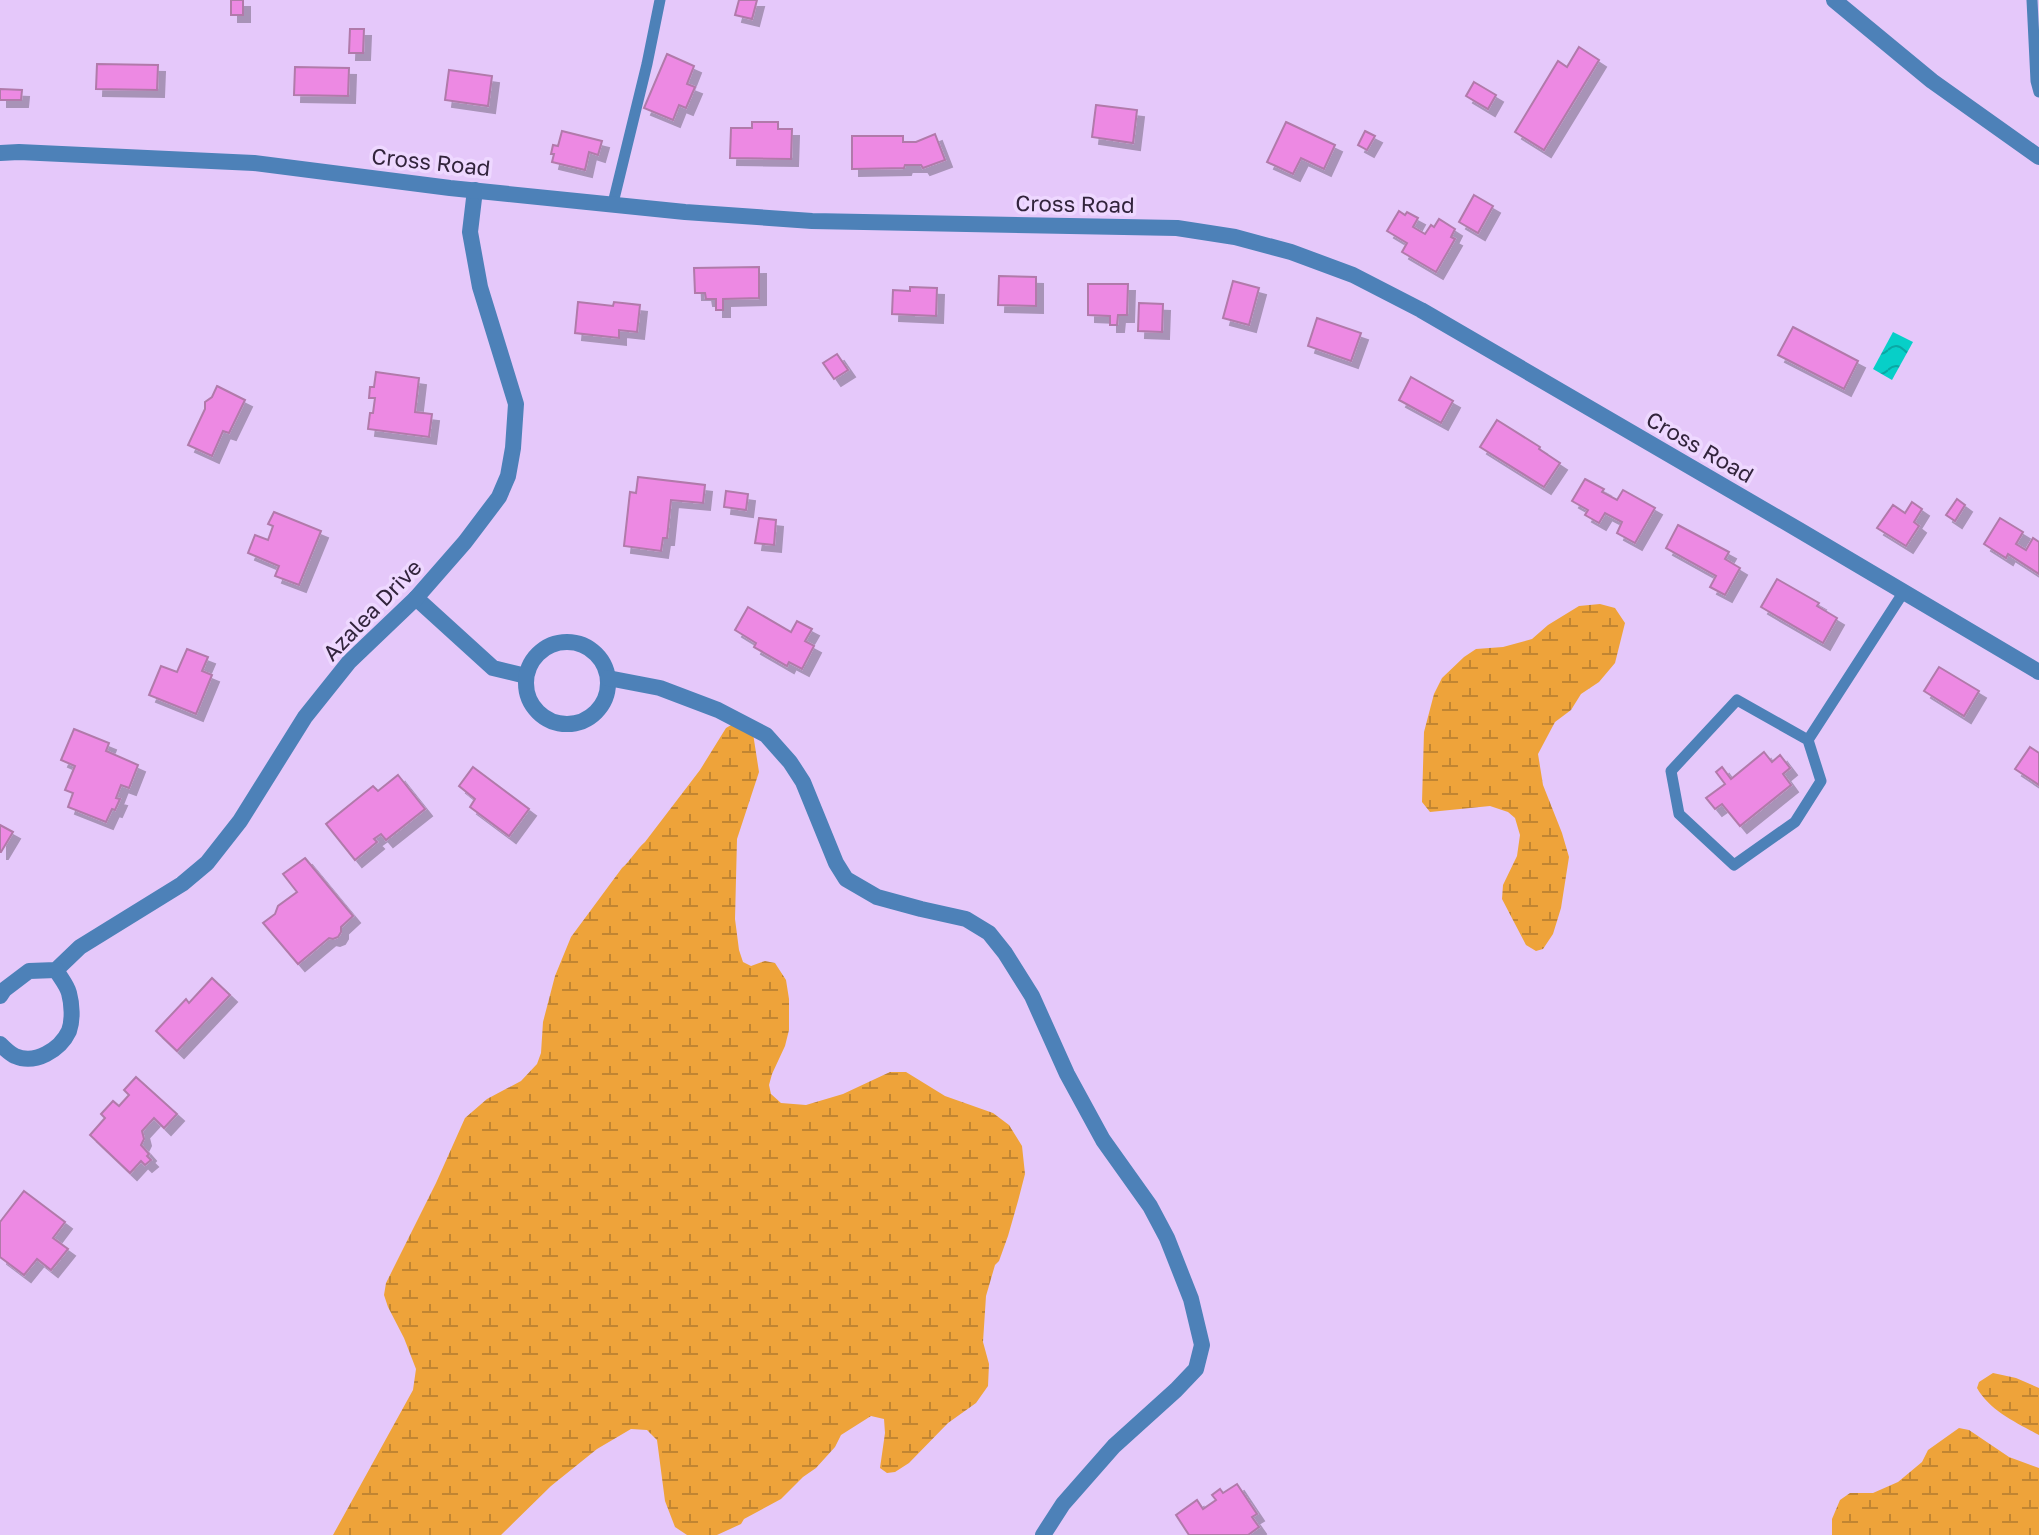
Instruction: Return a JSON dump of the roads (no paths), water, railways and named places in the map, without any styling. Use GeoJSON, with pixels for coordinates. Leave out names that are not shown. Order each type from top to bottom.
{"type":"FeatureCollection","features":[{"type":"Feature","properties":{"kind":"street"},"geometry":{"type":"LineString","coordinates":[[1834,0],[1932,81],[2039,157]]}},
{"type":"Feature","properties":{"kind":"street","name":"Cross Road"},"geometry":{"type":"LineString","coordinates":[[0,153],[254,163],[685,212],[812,221],[1177,228],[1235,237],[1291,252],[1353,275],[1421,310],[2039,672]]}},
{"type":"Feature","properties":{"kind":"street","name":"Azalea Drive"},"geometry":{"type":"LineString","coordinates":[[0,996],[29,971],[56,970],[80,947],[182,884],[207,863],[240,821],[314,706],[349,662],[416,598],[499,497],[508,476],[516,404],[480,287],[470,232],[475,190]]}},
{"type":"Feature","properties":{"kind":"street"},"geometry":{"type":"LineString","coordinates":[[416,598],[493,668],[526,676]]}},
{"type":"Feature","properties":{"kind":"street"},"geometry":{"type":"LineString","coordinates":[[562,642],[587,647],[605,665],[608,678],[608,692],[602,706],[593,716],[580,723],[566,725],[540,715],[531,704],[526,690],[526,676],[538,653],[562,642]]}},
{"type":"Feature","properties":{"kind":"street"},"geometry":{"type":"LineString","coordinates":[[608,678],[660,688],[718,710],[766,735],[803,782],[836,863],[846,879],[877,897],[966,919],[989,933],[1032,996],[1067,1074],[1096,1127],[1150,1206],[1167,1238],[1191,1299],[1202,1345],[1196,1369],[1114,1446],[1063,1504],[1043,1535]]}},
{"type":"Feature","properties":{"kind":"street"},"geometry":{"type":"LineString","coordinates":[[0,1044],[14,1056],[33,1059],[44,1056],[62,1042],[70,1029],[72,1014],[69,990],[56,970]]}},
{"type":"Feature","properties":{"kind":"lane"},"geometry":{"type":"LineString","coordinates":[[613,203],[660,0]]}},
{"type":"Feature","properties":{"kind":"lane"},"geometry":{"type":"LineString","coordinates":[[2032,0],[2039,92]]}},
{"type":"Feature","properties":{"kind":"lane"},"geometry":{"type":"LineString","coordinates":[[1808,740],[1903,593]]}},
{"type":"Feature","properties":{"kind":"lane"},"geometry":{"type":"LineString","coordinates":[[1737,700],[1808,740],[1821,781],[1795,822],[1734,865],[1679,814],[1671,771],[1737,700]]}},
{"type":"Feature","properties":{"kind":"water"},"geometry":{"type":"Polygon","coordinates":[[[1893,332],[1913,342],[1892,380],[1873,369],[1893,332]]]}}]}
